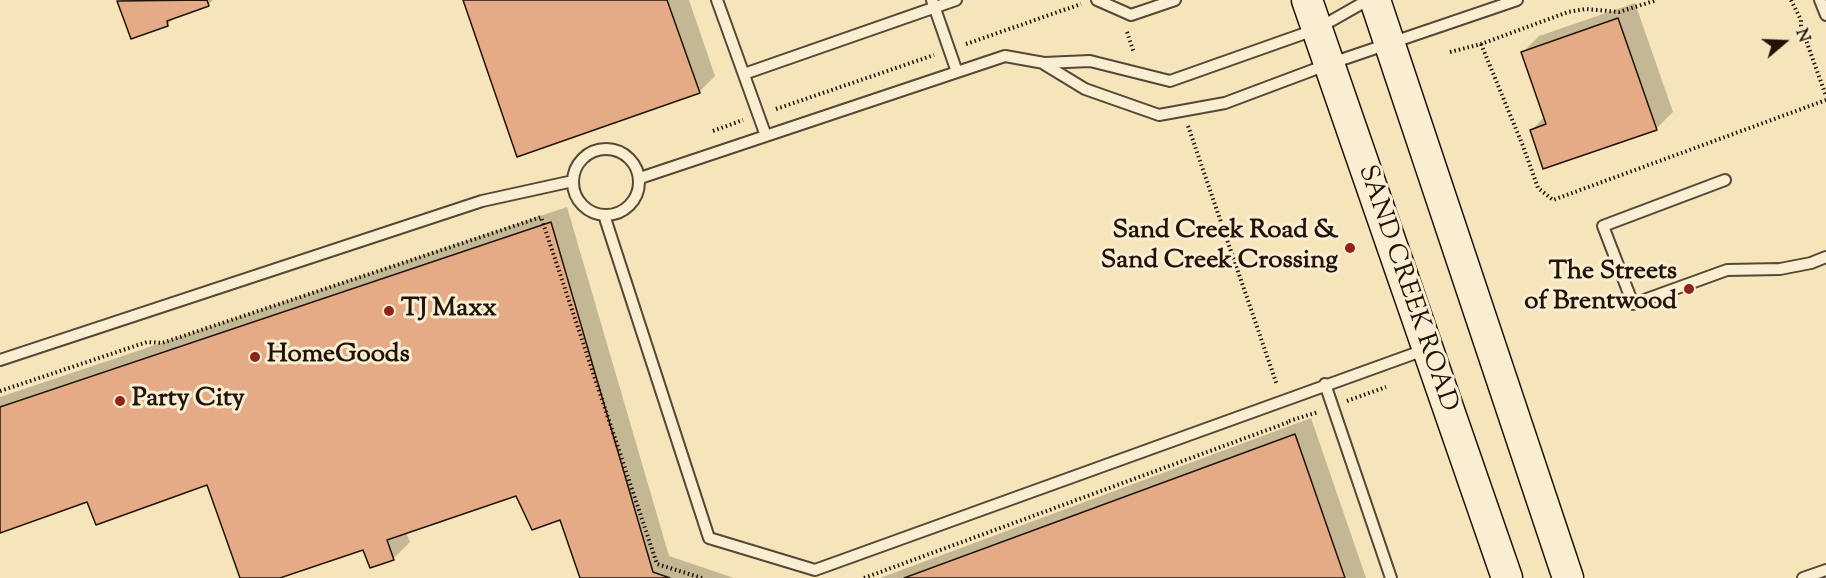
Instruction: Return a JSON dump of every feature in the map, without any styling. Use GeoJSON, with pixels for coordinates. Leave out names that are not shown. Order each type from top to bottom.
{"type":"FeatureCollection","features":[{"type":"Feature","properties":{"kind":"main road","name":"SAND CREEK ROAD"},"geometry":{"type":"LineString","coordinates":[[1308,0],[1507,578]]}},
{"type":"Feature","properties":{"kind":"main road"},"geometry":{"type":"LineString","coordinates":[[1375,0],[1568,578]]}},
{"type":"Feature","properties":{"kind":"lane"},"geometry":{"type":"LineString","coordinates":[[717,0],[766,136]]}},
{"type":"Feature","properties":{"kind":"lane"},"geometry":{"type":"LineString","coordinates":[[744,74],[934,4],[956,0]]}},
{"type":"Feature","properties":{"kind":"lane"},"geometry":{"type":"LineString","coordinates":[[1097,0],[1131,15],[1175,0]]}},
{"type":"Feature","properties":{"kind":"lane"},"geometry":{"type":"LineString","coordinates":[[640,178],[1005,56],[1044,63],[1090,61],[1170,81],[1317,29],[1368,0]]}},
{"type":"Feature","properties":{"kind":"lane"},"geometry":{"type":"LineString","coordinates":[[1044,63],[1085,89],[1159,115],[1225,103],[1329,64],[1517,0]]}},
{"type":"Feature","properties":{"kind":"lane"},"geometry":{"type":"LineString","coordinates":[[1820,0],[1826,15]]}},
{"type":"Feature","properties":{"kind":"lane"},"geometry":{"type":"LineString","coordinates":[[934,4],[957,72]]}},
{"type":"Feature","properties":{"kind":"lane"},"geometry":{"type":"LineString","coordinates":[[611,148],[621,152],[637,168],[640,178],[636,197],[630,205],[613,215],[594,213],[585,208],[574,191],[575,170],[580,160],[600,149],[611,148]]}},
{"type":"Feature","properties":{"kind":"lane"},"geometry":{"type":"LineString","coordinates":[[1725,180],[1603,226],[1633,303],[1727,270],[1780,269],[1826,257]]}},
{"type":"Feature","properties":{"kind":"lane"},"geometry":{"type":"LineString","coordinates":[[0,360],[482,201],[573,181]]}},
{"type":"Feature","properties":{"kind":"lane"},"geometry":{"type":"LineString","coordinates":[[604,215],[709,538],[815,570],[1427,349]]}},
{"type":"Feature","properties":{"kind":"lane"},"geometry":{"type":"LineString","coordinates":[[1325,384],[1391,578]]}},
{"type":"Feature","properties":{"kind":"lane"},"geometry":{"type":"LineString","coordinates":[[1803,578],[1826,570]]}},
{"type":"Feature","properties":{"kind":"path"},"geometry":{"type":"LineString","coordinates":[[713,131],[1092,0]]}},
{"type":"Feature","properties":{"kind":"path"},"geometry":{"type":"LineString","coordinates":[[1450,52],[1481,44],[1568,12],[1586,9],[1619,12],[1657,0]]}},
{"type":"Feature","properties":{"kind":"path"},"geometry":{"type":"LineString","coordinates":[[1481,44],[1538,188],[1553,200],[1826,98],[1801,26],[1801,20],[1791,0]]}},
{"type":"Feature","properties":{"kind":"path"},"geometry":{"type":"LineString","coordinates":[[1119,10],[1136,59]]}},
{"type":"Feature","properties":{"kind":"path"},"geometry":{"type":"LineString","coordinates":[[1187,124],[1289,422]]}},
{"type":"Feature","properties":{"kind":"path"},"geometry":{"type":"LineString","coordinates":[[0,391],[147,342],[162,343],[541,217],[657,564],[702,578]]}},
{"type":"Feature","properties":{"kind":"path"},"geometry":{"type":"LineString","coordinates":[[864,578],[1386,387]]}},
{"type":"Feature","properties":{"kind":"building"},"geometry":{"type":"Polygon","coordinates":[[[207,0],[209,6],[167,21],[168,26],[131,39],[117,1],[207,0]]]}},
{"type":"Feature","properties":{"kind":"building"},"geometry":{"type":"Polygon","coordinates":[[[463,0],[667,0],[700,93],[517,157],[463,0]]]}},
{"type":"Feature","properties":{"kind":"building"},"geometry":{"type":"Polygon","coordinates":[[[1618,18],[1657,130],[1543,169],[1530,130],[1546,124],[1521,52],[1618,18]]]}},
{"type":"Feature","properties":{"kind":"building"},"geometry":{"type":"Polygon","coordinates":[[[551,222],[653,572],[670,578],[580,578],[560,520],[532,530],[516,496],[387,540],[394,560],[370,568],[363,550],[280,578],[240,578],[207,485],[96,525],[87,502],[0,533],[0,407],[551,222]]]}},
{"type":"Feature","properties":{"kind":"building"},"geometry":{"type":"Polygon","coordinates":[[[1295,434],[1345,578],[904,578],[1295,434]]]}},
{"type":"Feature","properties":{"kind":"place","name":"Sand Creek Road & Sand Creek Crossing"},"geometry":{"type":"Point","coordinates":[1350,248]}},
{"type":"Feature","properties":{"kind":"place","name":"The Streets of Brentwood"},"geometry":{"type":"Point","coordinates":[1689,289]}},
{"type":"Feature","properties":{"kind":"place","name":"TJ Maxx"},"geometry":{"type":"Point","coordinates":[389,311]}},
{"type":"Feature","properties":{"kind":"place","name":"HomeGoods"},"geometry":{"type":"Point","coordinates":[255,357]}},
{"type":"Feature","properties":{"kind":"place","name":"Party City"},"geometry":{"type":"Point","coordinates":[120,401]}}]}
